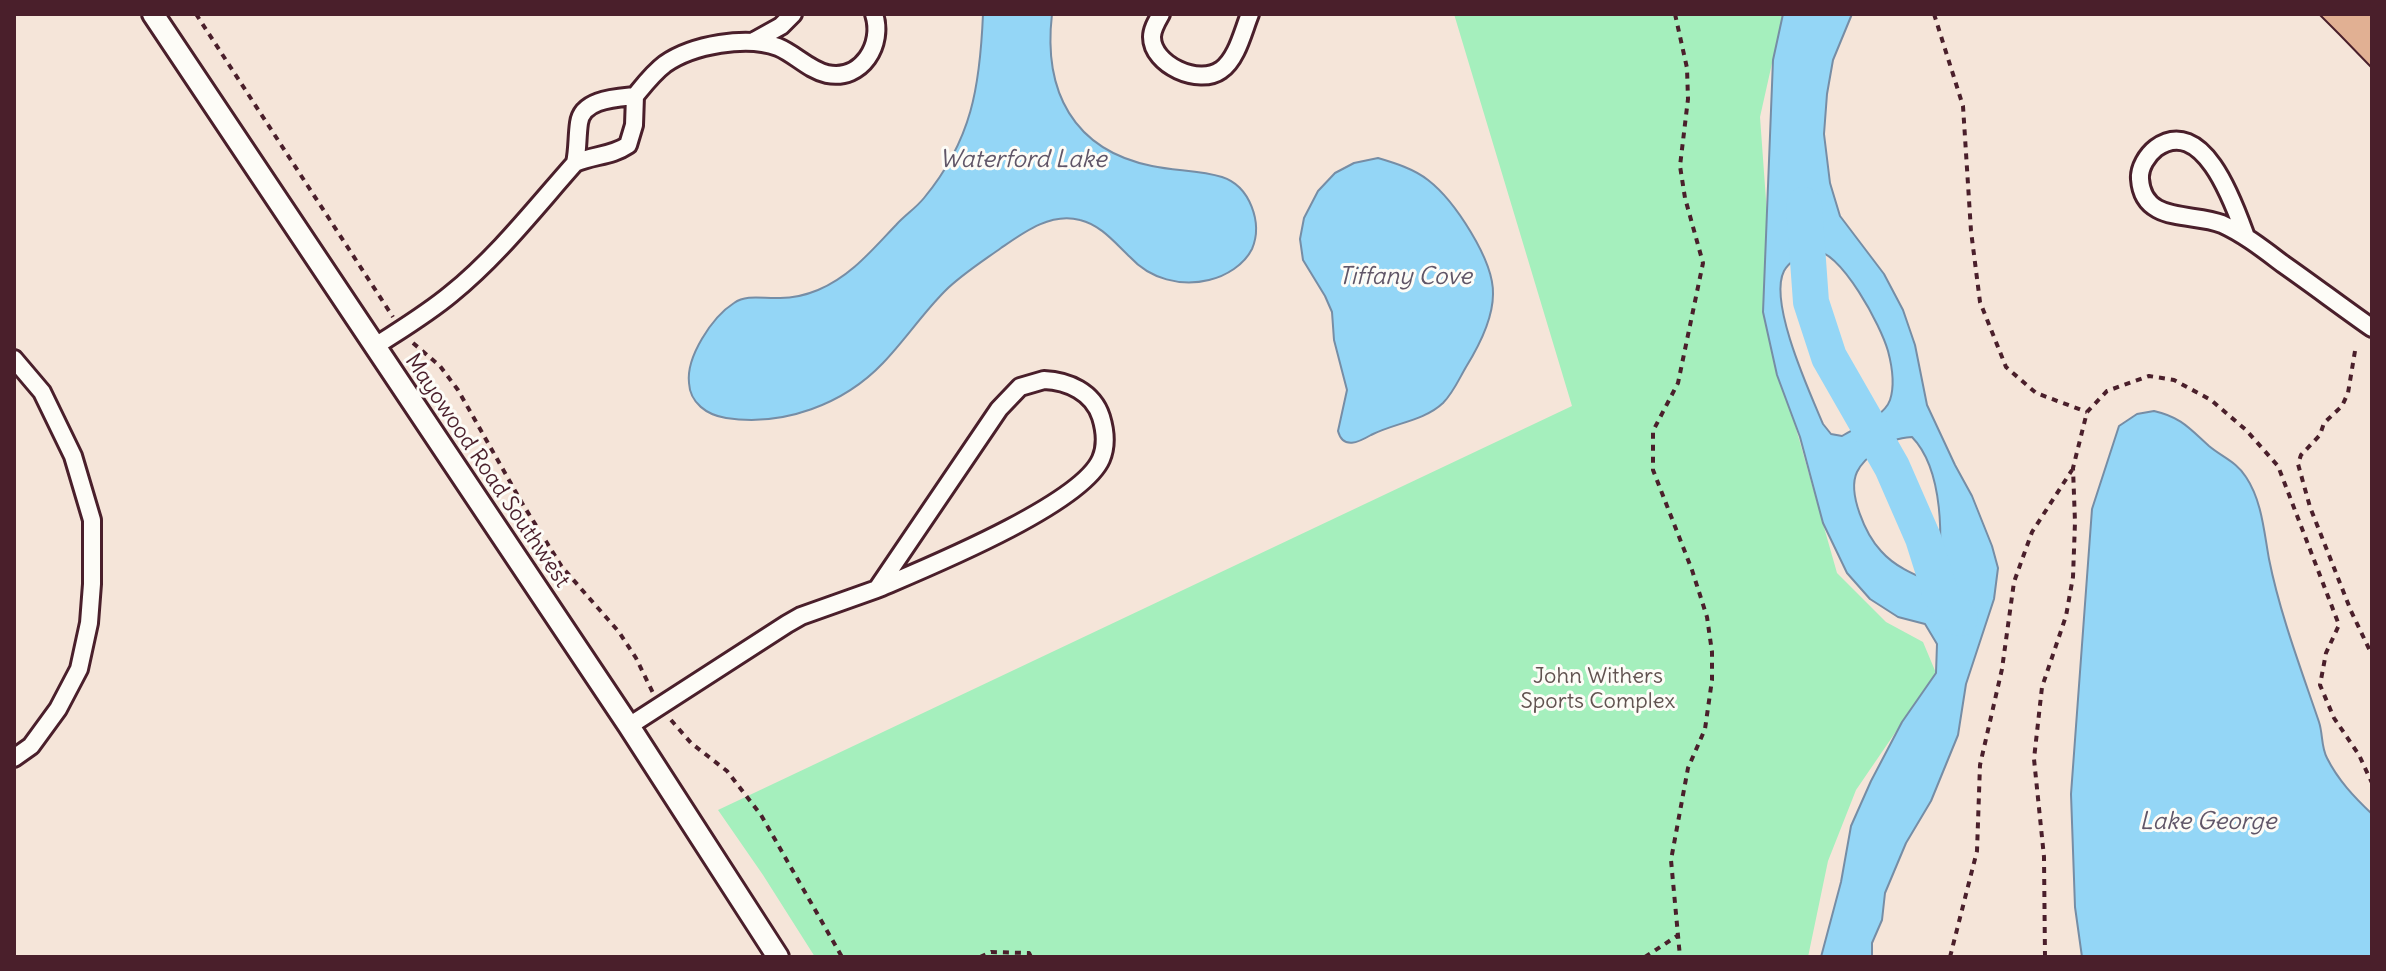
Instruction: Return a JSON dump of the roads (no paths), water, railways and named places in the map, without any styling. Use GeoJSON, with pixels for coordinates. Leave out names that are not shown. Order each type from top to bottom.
{"type":"FeatureCollection","features":[{"type":"Feature","properties":{"kind":"street","name":"Mayowood Road Southwest"},"geometry":{"type":"LineString","coordinates":[[153,14],[629,726],[778,957]]}},
{"type":"Feature","properties":{"kind":"street"},"geometry":{"type":"LineString","coordinates":[[754,41],[781,26],[793,14]]}},
{"type":"Feature","properties":{"kind":"street"},"geometry":{"type":"LineString","coordinates":[[374,347],[430,311],[473,276],[575,163],[588,157],[611,154],[628,145],[634,125],[635,96],[656,71],[676,57],[703,48],[754,41],[776,46],[815,70],[829,75],[841,74],[864,64],[871,53],[878,32],[874,14]]}},
{"type":"Feature","properties":{"kind":"street"},"geometry":{"type":"LineString","coordinates":[[1161,14],[1152,37],[1159,56],[1184,72],[1206,75],[1214,74],[1229,63],[1250,14]]}},
{"type":"Feature","properties":{"kind":"street"},"geometry":{"type":"LineString","coordinates":[[575,163],[579,149],[579,120],[585,111],[599,102],[635,96]]}},
{"type":"Feature","properties":{"kind":"street"},"geometry":{"type":"LineString","coordinates":[[2246,237],[2232,200],[2205,155],[2194,146],[2179,141],[2167,142],[2155,149],[2139,173],[2146,200],[2157,211],[2204,219],[2246,237],[2372,328]]}},
{"type":"Feature","properties":{"kind":"street"},"geometry":{"type":"LineString","coordinates":[[14,359],[42,392],[73,456],[92,520],[89,623],[79,669],[58,709],[31,746],[14,758]]}},
{"type":"Feature","properties":{"kind":"street"},"geometry":{"type":"LineString","coordinates":[[629,726],[801,616],[877,589],[1056,502],[1085,480],[1101,458],[1104,448],[1103,421],[1092,399],[1080,390],[1055,380],[1031,382],[1020,387],[999,409],[877,589]]}},
{"type":"Feature","properties":{"kind":"water","name":"Waterford Lake"},"geometry":{"type":"Polygon","coordinates":[[[983,14],[1052,14],[1050,42],[1059,92],[1069,113],[1083,131],[1125,158],[1152,166],[1214,175],[1232,182],[1247,197],[1255,217],[1255,239],[1249,255],[1234,269],[1215,278],[1177,282],[1156,276],[1138,265],[1107,235],[1088,222],[1069,218],[1048,221],[1019,236],[958,279],[883,363],[867,378],[831,401],[769,419],[726,418],[706,411],[696,402],[690,390],[689,373],[702,338],[717,318],[739,300],[799,296],[841,277],[918,205],[940,176],[963,133],[976,89],[983,14]]]}},
{"type":"Feature","properties":{"kind":"water"},"geometry":{"type":"Polygon","coordinates":[[[1783,14],[1852,14],[1833,60],[1827,94],[1824,134],[1830,183],[1840,216],[1884,274],[1903,310],[1915,345],[1927,405],[1972,496],[1998,568],[1994,599],[1966,684],[1958,735],[1931,801],[1906,843],[1885,893],[1882,920],[1872,943],[1872,957],[1821,957],[1841,882],[1851,826],[1902,722],[1936,673],[1937,644],[1925,624],[1898,617],[1870,599],[1847,573],[1823,523],[1800,437],[1777,375],[1763,312],[1773,60],[1783,14]],[[1814,250],[1793,261],[1784,271],[1782,304],[1793,348],[1823,424],[1831,434],[1842,436],[1887,406],[1892,388],[1892,369],[1884,340],[1859,292],[1836,263],[1814,250]],[[1912,437],[1890,442],[1866,460],[1857,472],[1854,491],[1864,525],[1881,551],[1899,566],[1934,583],[1940,548],[1939,507],[1930,468],[1912,437]]]}},
{"type":"Feature","properties":{"kind":"water","name":"Tiffany Cove"},"geometry":{"type":"Polygon","coordinates":[[[1378,158],[1423,176],[1449,201],[1480,248],[1492,280],[1493,294],[1488,322],[1480,341],[1456,386],[1443,403],[1418,418],[1357,442],[1347,442],[1338,431],[1347,390],[1334,340],[1332,312],[1303,260],[1300,239],[1304,218],[1318,191],[1335,173],[1354,163],[1378,158]]]}},
{"type":"Feature","properties":{"kind":"water","name":"Lake George"},"geometry":{"type":"Polygon","coordinates":[[[2154,411],[2178,420],[2234,464],[2246,477],[2256,496],[2279,600],[2319,722],[2325,754],[2341,781],[2372,814],[2372,957],[2082,957],[2075,907],[2071,794],[2092,509],[2119,426],[2137,414],[2154,411]]]}},
{"type":"Feature","properties":{"kind":"waterway"},"geometry":{"type":"LineString","coordinates":[[1804,205],[1811,302],[1829,357],[1892,467],[1923,538],[1941,595],[1960,618]]}},
{"type":"Feature","properties":{"kind":"park label","name":"John Withers Sports Complex"},"geometry":{"type":"Point","coordinates":[1598,690]}}]}
